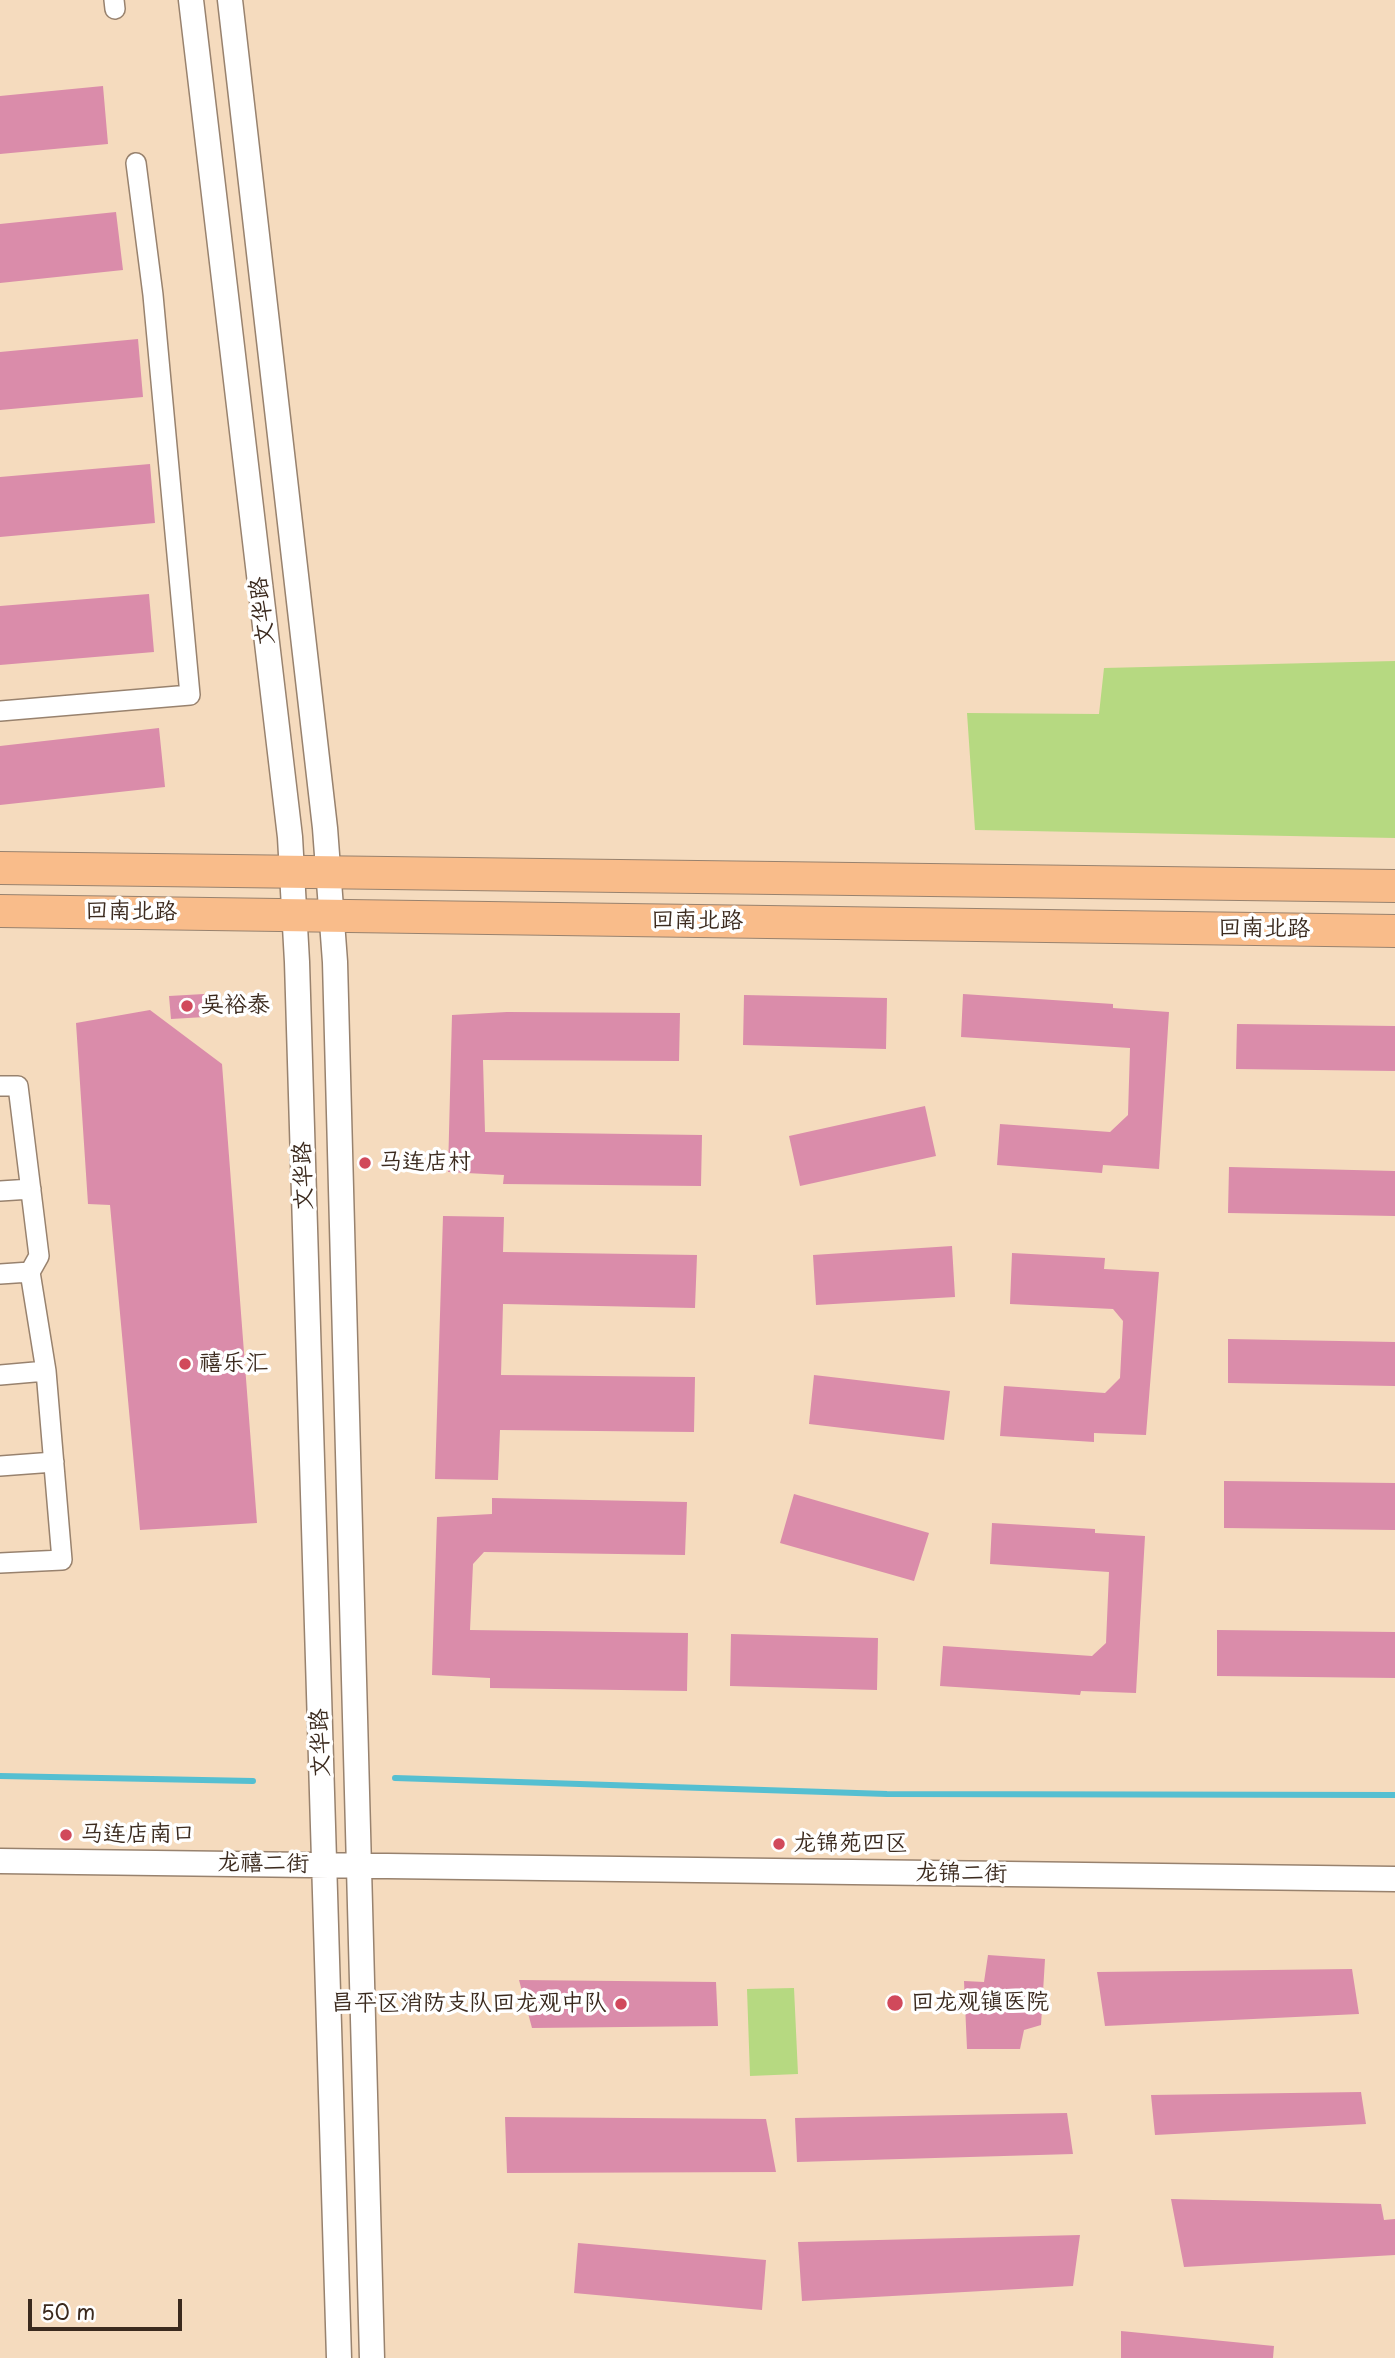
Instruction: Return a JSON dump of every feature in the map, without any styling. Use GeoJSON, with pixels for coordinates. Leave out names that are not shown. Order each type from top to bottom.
{"type":"FeatureCollection","features":[{"type":"Feature","properties":{"kind":"main road","name":"回南北路"},"geometry":{"type":"LineString","coordinates":[[0,867],[1395,886]]}},
{"type":"Feature","properties":{"kind":"main road","name":"回南北路"},"geometry":{"type":"LineString","coordinates":[[0,911],[1395,931]]}},
{"type":"Feature","properties":{"kind":"street","name":"文华路"},"geometry":{"type":"LineString","coordinates":[[191,0],[284,785],[295,915],[339,2358]]}},
{"type":"Feature","properties":{"kind":"street","name":"文华路"},"geometry":{"type":"LineString","coordinates":[[230,0],[322,801],[335,962],[372,2358]]}},
{"type":"Feature","properties":{"kind":"street"},"geometry":{"type":"LineString","coordinates":[[0,711],[190,695],[153,295],[136,163]]}},
{"type":"Feature","properties":{"kind":"street"},"geometry":{"type":"LineString","coordinates":[[0,1087],[18,1086],[39,1256],[30,1272],[46,1371],[62,1560],[0,1563]]}},
{"type":"Feature","properties":{"kind":"street"},"geometry":{"type":"LineString","coordinates":[[0,1191],[31,1189]]}},
{"type":"Feature","properties":{"kind":"street"},"geometry":{"type":"LineString","coordinates":[[0,1274],[30,1272]]}},
{"type":"Feature","properties":{"kind":"street"},"geometry":{"type":"LineString","coordinates":[[0,1375],[46,1371]]}},
{"type":"Feature","properties":{"kind":"street"},"geometry":{"type":"LineString","coordinates":[[0,1466],[54,1462]]}},
{"type":"Feature","properties":{"kind":"street","name":"龙禧二街"},"geometry":{"type":"LineString","coordinates":[[0,1861],[359,1865]]}},
{"type":"Feature","properties":{"kind":"street","name":"龙锦二街"},"geometry":{"type":"LineString","coordinates":[[359,1865],[1395,1879]]}},
{"type":"Feature","properties":{"kind":"green space"},"geometry":{"type":"Polygon","coordinates":[[[1395,661],[1395,838],[975,830],[967,713],[1099,714],[1104,668],[1395,661]]]}},
{"type":"Feature","properties":{"kind":"green space"},"geometry":{"type":"Polygon","coordinates":[[[794,1988],[798,2074],[750,2076],[747,1989],[794,1988]]]}},
{"type":"Feature","properties":{"kind":"building"},"geometry":{"type":"Polygon","coordinates":[[[103,86],[108,144],[0,154],[0,96],[103,86]]]}},
{"type":"Feature","properties":{"kind":"building"},"geometry":{"type":"Polygon","coordinates":[[[116,212],[123,270],[0,283],[0,224],[116,212]]]}},
{"type":"Feature","properties":{"kind":"building"},"geometry":{"type":"Polygon","coordinates":[[[138,339],[143,397],[0,410],[0,352],[138,339]]]}},
{"type":"Feature","properties":{"kind":"building"},"geometry":{"type":"Polygon","coordinates":[[[150,464],[155,523],[0,537],[0,477],[150,464]]]}},
{"type":"Feature","properties":{"kind":"building"},"geometry":{"type":"Polygon","coordinates":[[[149,594],[154,652],[0,665],[0,606],[149,594]]]}},
{"type":"Feature","properties":{"kind":"building"},"geometry":{"type":"Polygon","coordinates":[[[159,728],[165,787],[0,805],[0,746],[159,728]]]}},
{"type":"Feature","properties":{"kind":"building","name":"吴裕泰"},"geometry":{"type":"Polygon","coordinates":[[[204,994],[205,1017],[171,1019],[169,996],[204,994]]]}},
{"type":"Feature","properties":{"kind":"building"},"geometry":{"type":"Polygon","coordinates":[[[963,994],[1113,1004],[1113,1008],[1169,1012],[1159,1169],[1103,1165],[1102,1173],[997,1165],[1000,1124],[1110,1132],[1128,1115],[1130,1048],[961,1037],[963,994]]]}},
{"type":"Feature","properties":{"kind":"building"},"geometry":{"type":"Polygon","coordinates":[[[744,995],[887,998],[886,1049],[743,1045],[744,995]]]}},
{"type":"Feature","properties":{"kind":"building","name":"禧乐汇"},"geometry":{"type":"Polygon","coordinates":[[[150,1010],[222,1064],[257,1523],[140,1530],[110,1205],[88,1204],[76,1023],[150,1010]]]}},
{"type":"Feature","properties":{"kind":"building"},"geometry":{"type":"Polygon","coordinates":[[[507,1012],[680,1013],[679,1061],[483,1060],[485,1132],[702,1135],[701,1186],[503,1184],[504,1175],[448,1172],[452,1015],[507,1012]]]}},
{"type":"Feature","properties":{"kind":"building"},"geometry":{"type":"Polygon","coordinates":[[[1237,1024],[1395,1026],[1395,1071],[1236,1069],[1237,1024]]]}},
{"type":"Feature","properties":{"kind":"building"},"geometry":{"type":"Polygon","coordinates":[[[925,1106],[936,1156],[800,1186],[789,1136],[925,1106]]]}},
{"type":"Feature","properties":{"kind":"building"},"geometry":{"type":"Polygon","coordinates":[[[1229,1167],[1395,1171],[1395,1216],[1228,1213],[1229,1167]]]}},
{"type":"Feature","properties":{"kind":"building"},"geometry":{"type":"Polygon","coordinates":[[[443,1216],[504,1217],[503,1252],[697,1255],[695,1308],[503,1304],[501,1375],[695,1377],[694,1432],[500,1430],[498,1480],[435,1479],[443,1216]]]}},
{"type":"Feature","properties":{"kind":"building"},"geometry":{"type":"Polygon","coordinates":[[[952,1246],[955,1297],[816,1305],[813,1255],[952,1246]]]}},
{"type":"Feature","properties":{"kind":"building"},"geometry":{"type":"Polygon","coordinates":[[[1012,1253],[1105,1258],[1104,1269],[1159,1272],[1146,1435],[1094,1433],[1094,1442],[1000,1436],[1004,1386],[1105,1393],[1120,1378],[1123,1321],[1113,1309],[1010,1304],[1012,1253]]]}},
{"type":"Feature","properties":{"kind":"building"},"geometry":{"type":"Polygon","coordinates":[[[1228,1339],[1395,1342],[1395,1386],[1228,1383],[1228,1339]]]}},
{"type":"Feature","properties":{"kind":"building"},"geometry":{"type":"Polygon","coordinates":[[[814,1375],[950,1391],[944,1440],[809,1424],[814,1375]]]}},
{"type":"Feature","properties":{"kind":"building"},"geometry":{"type":"Polygon","coordinates":[[[1224,1481],[1395,1483],[1395,1530],[1224,1528],[1224,1481]]]}},
{"type":"Feature","properties":{"kind":"building"},"geometry":{"type":"Polygon","coordinates":[[[794,1494],[929,1533],[914,1581],[780,1543],[794,1494]]]}},
{"type":"Feature","properties":{"kind":"building"},"geometry":{"type":"Polygon","coordinates":[[[492,1498],[687,1502],[685,1555],[484,1552],[473,1564],[470,1630],[688,1633],[687,1691],[490,1688],[490,1678],[432,1675],[437,1517],[492,1514],[492,1498]]]}},
{"type":"Feature","properties":{"kind":"building"},"geometry":{"type":"Polygon","coordinates":[[[992,1523],[1095,1529],[1095,1533],[1145,1536],[1136,1693],[1081,1691],[1080,1695],[940,1686],[943,1646],[1092,1656],[1106,1643],[1109,1572],[990,1564],[992,1523]]]}},
{"type":"Feature","properties":{"kind":"building"},"geometry":{"type":"Polygon","coordinates":[[[1217,1630],[1395,1632],[1395,1678],[1217,1676],[1217,1630]]]}},
{"type":"Feature","properties":{"kind":"building"},"geometry":{"type":"Polygon","coordinates":[[[731,1634],[878,1638],[877,1690],[730,1686],[731,1634]]]}},
{"type":"Feature","properties":{"kind":"building"},"geometry":{"type":"Polygon","coordinates":[[[988,1955],[1045,1959],[1041,2025],[1024,2030],[1020,2049],[967,2049],[964,1981],[984,1982],[988,1955]]]}},
{"type":"Feature","properties":{"kind":"building"},"geometry":{"type":"Polygon","coordinates":[[[1352,1969],[1359,2014],[1105,2026],[1097,1972],[1352,1969]]]}},
{"type":"Feature","properties":{"kind":"building","name":"昌平区消防支队回龙观中队"},"geometry":{"type":"Polygon","coordinates":[[[519,1980],[716,1982],[718,2026],[532,2028],[519,1980]]]}},
{"type":"Feature","properties":{"kind":"building"},"geometry":{"type":"Polygon","coordinates":[[[1361,2092],[1366,2124],[1155,2135],[1151,2095],[1361,2092]]]}},
{"type":"Feature","properties":{"kind":"building"},"geometry":{"type":"Polygon","coordinates":[[[1067,2113],[1073,2154],[797,2162],[795,2118],[1067,2113]]]}},
{"type":"Feature","properties":{"kind":"building"},"geometry":{"type":"Polygon","coordinates":[[[505,2117],[766,2119],[776,2172],[507,2173],[505,2117]]]}},
{"type":"Feature","properties":{"kind":"building"},"geometry":{"type":"Polygon","coordinates":[[[1171,2199],[1381,2204],[1384,2220],[1395,2219],[1395,2255],[1184,2267],[1171,2199]]]}},
{"type":"Feature","properties":{"kind":"building"},"geometry":{"type":"Polygon","coordinates":[[[1080,2235],[1073,2286],[802,2301],[798,2242],[1080,2235]]]}},
{"type":"Feature","properties":{"kind":"building"},"geometry":{"type":"Polygon","coordinates":[[[578,2243],[766,2260],[762,2310],[574,2293],[578,2243]]]}},
{"type":"Feature","properties":{"kind":"building"},"geometry":{"type":"Polygon","coordinates":[[[1121,2331],[1274,2346],[1273,2358],[1121,2358],[1121,2331]]]}},
{"type":"Feature","properties":{"kind":"waterway"},"geometry":{"type":"LineString","coordinates":[[0,1776],[253,1781]]}},
{"type":"Feature","properties":{"kind":"waterway"},"geometry":{"type":"LineString","coordinates":[[395,1778],[887,1794],[1395,1795]]}},
{"type":"Feature","properties":{"kind":"place","name":"吴裕泰"},"geometry":{"type":"Point","coordinates":[187,1006]}},
{"type":"Feature","properties":{"kind":"place","name":"马连店村"},"geometry":{"type":"Point","coordinates":[365,1163]}},
{"type":"Feature","properties":{"kind":"place","name":"禧乐汇"},"geometry":{"type":"Point","coordinates":[185,1364]}},
{"type":"Feature","properties":{"kind":"place","name":"马连店南口"},"geometry":{"type":"Point","coordinates":[66,1835]}},
{"type":"Feature","properties":{"kind":"place","name":"龙锦苑四区"},"geometry":{"type":"Point","coordinates":[779,1844]}},
{"type":"Feature","properties":{"kind":"place","name":"回龙观镇医院"},"geometry":{"type":"Point","coordinates":[895,2003]}},
{"type":"Feature","properties":{"kind":"place","name":"昌平区消防支队回龙观中队"},"geometry":{"type":"Point","coordinates":[621,2004]}}]}
